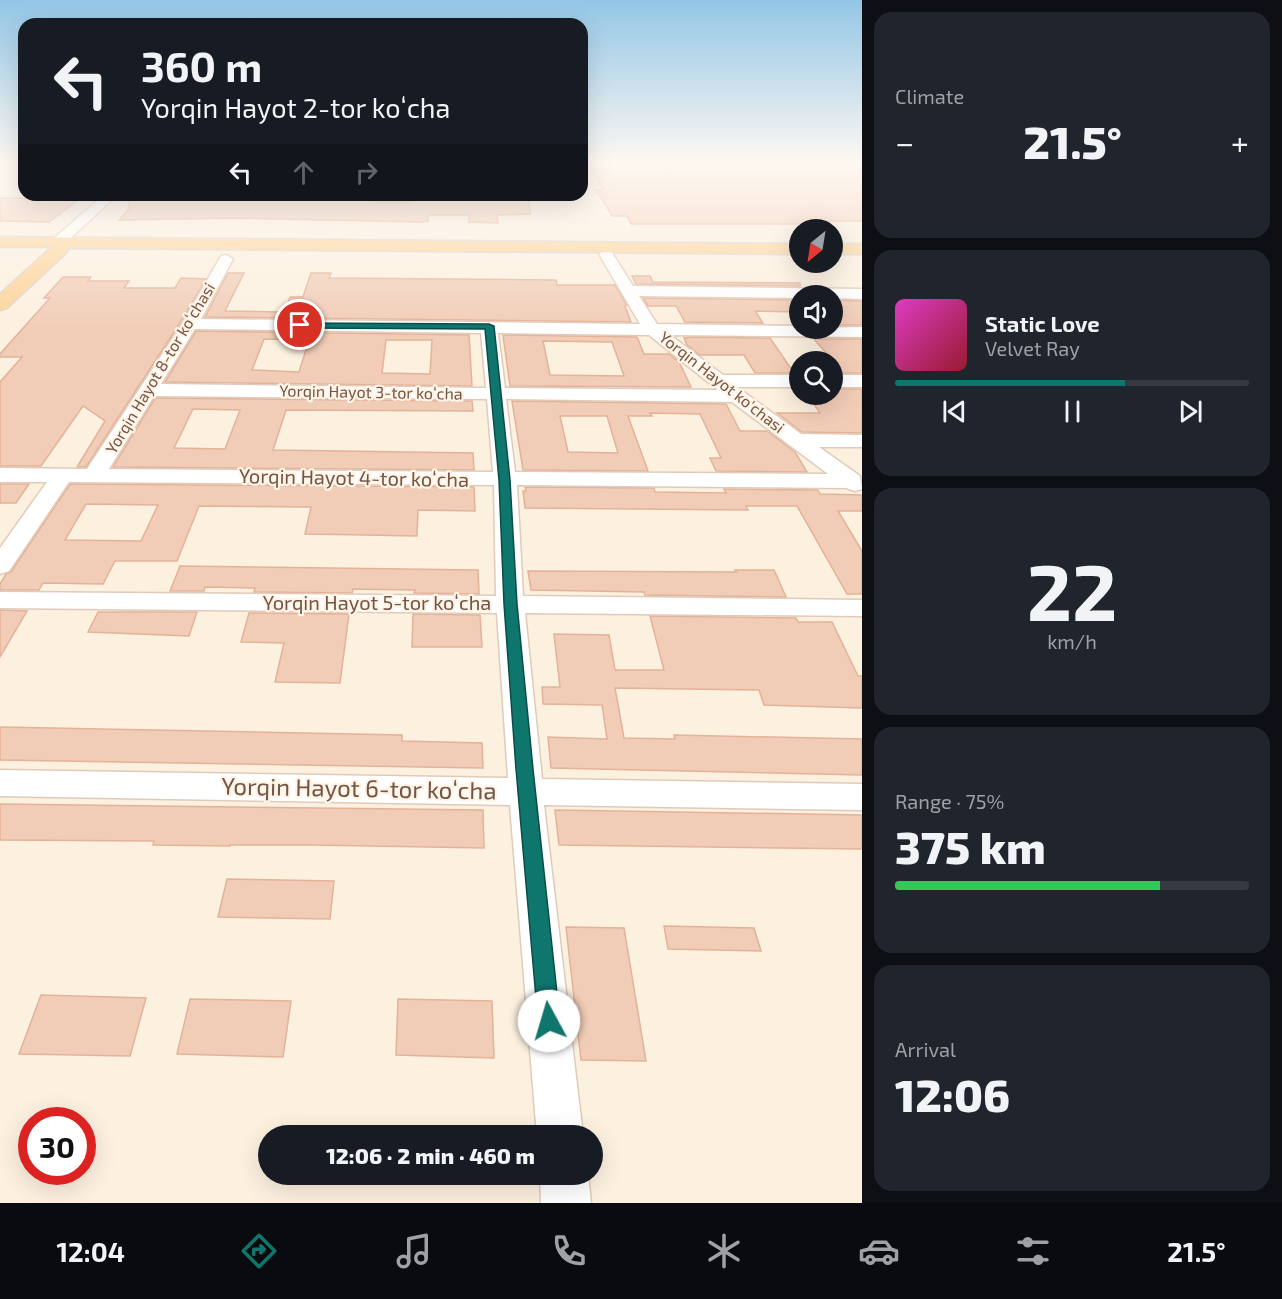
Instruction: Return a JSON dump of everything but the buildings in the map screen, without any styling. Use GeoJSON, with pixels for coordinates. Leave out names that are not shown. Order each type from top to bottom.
{"type":"FeatureCollection","features":[{"type":"Feature","properties":{"kind":"main road"},"geometry":{"type":"LineString","coordinates":[[0,242],[53,247],[606,254],[789,250]]}},
{"type":"Feature","properties":{"kind":"main road"},"geometry":{"type":"LineString","coordinates":[[0,288],[53,247]]}},
{"type":"Feature","properties":{"kind":"main road"},"geometry":{"type":"LineString","coordinates":[[0,304],[53,247]]}},
{"type":"Feature","properties":{"kind":"main road"},"geometry":{"type":"LineString","coordinates":[[0,249],[53,247],[757,252],[789,254]]}},
{"type":"Feature","properties":{"kind":"main road"},"geometry":{"type":"LineString","coordinates":[[843,249],[862,249]]}},
{"type":"Feature","properties":{"kind":"main road"},"geometry":{"type":"LineString","coordinates":[[843,255],[862,255]]}},
{"type":"Feature","properties":{"kind":"street"},"geometry":{"type":"LineString","coordinates":[[53,247],[83,220]]}},
{"type":"Feature","properties":{"kind":"street","name":"Yorqin Hayot ko'chasi"},"geometry":{"type":"LineString","coordinates":[[606,254],[651,328],[737,396],[857,485]]}},
{"type":"Feature","properties":{"kind":"street","name":"Yorqin Hayot 8-tor koʻchasi"},"geometry":{"type":"LineString","coordinates":[[94,476],[190,324],[226,259]]}},
{"type":"Feature","properties":{"kind":"street"},"geometry":{"type":"LineString","coordinates":[[629,291],[862,294]]}},
{"type":"Feature","properties":{"kind":"street"},"geometry":{"type":"LineString","coordinates":[[190,324],[862,332]]}},
{"type":"Feature","properties":{"kind":"street"},"geometry":{"type":"LineString","coordinates":[[489,326],[505,480],[510,604],[526,793],[559,1125]]}},
{"type":"Feature","properties":{"kind":"street"},"geometry":{"type":"LineString","coordinates":[[718,381],[789,381]]}},
{"type":"Feature","properties":{"kind":"street"},"geometry":{"type":"LineString","coordinates":[[843,381],[862,381]]}},
{"type":"Feature","properties":{"kind":"street","name":"Yorqin Hayot 3-tor koʻcha"},"geometry":{"type":"LineString","coordinates":[[148,390],[737,396]]}},
{"type":"Feature","properties":{"kind":"street"},"geometry":{"type":"LineString","coordinates":[[798,440],[862,441]]}},
{"type":"Feature","properties":{"kind":"street","name":"Yorqin Hayot 4-tor koʻcha"},"geometry":{"type":"LineString","coordinates":[[0,475],[857,485]]}},
{"type":"Feature","properties":{"kind":"street"},"geometry":{"type":"LineString","coordinates":[[0,566],[63,475]]}},
{"type":"Feature","properties":{"kind":"street","name":"Yorqin Hayot 5-tor koʻcha"},"geometry":{"type":"LineString","coordinates":[[0,600],[862,608]]}},
{"type":"Feature","properties":{"kind":"street","name":"Yorqin Hayot 6-tor koʻcha"},"geometry":{"type":"LineString","coordinates":[[0,783],[862,797]]}},
{"type":"Feature","properties":{"kind":"street"},"geometry":{"type":"LineString","coordinates":[[565,1185],[566,1203]]}},
{"type":"Feature","properties":{"kind":"route"},"geometry":{"type":"LineString","coordinates":[[300,325],[489,326],[505,480],[510,604],[524,769],[549,1021]]}}]}
